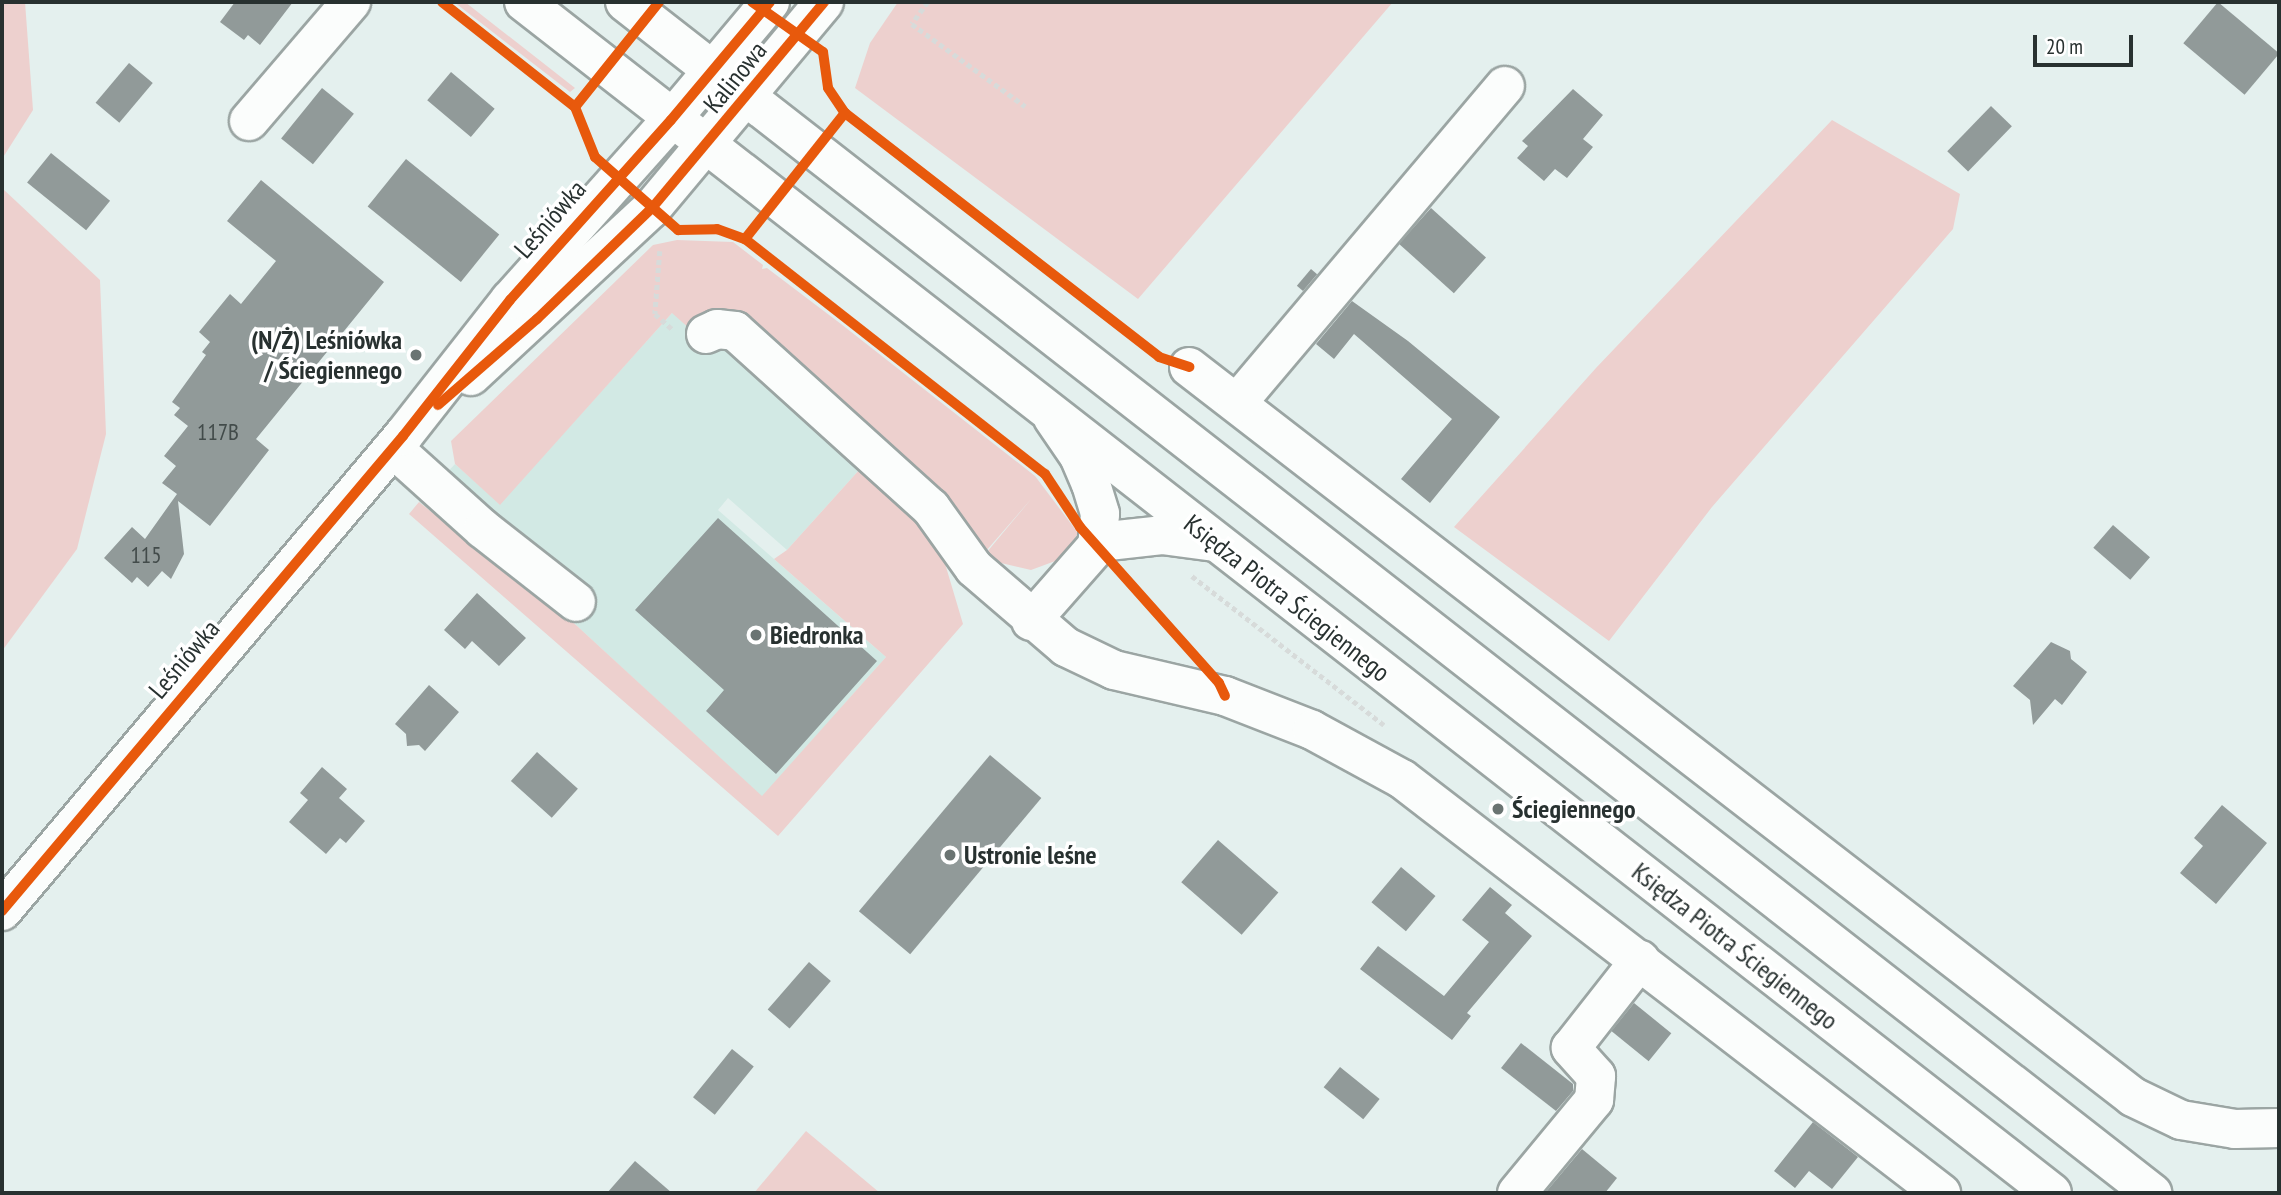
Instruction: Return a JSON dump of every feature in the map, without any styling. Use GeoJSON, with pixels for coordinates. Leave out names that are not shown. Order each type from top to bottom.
{"type":"FeatureCollection","features":[{"type":"Feature","properties":{"kind":"main road"},"geometry":{"type":"LineString","coordinates":[[250,121],[351,2]]}},
{"type":"Feature","properties":{"kind":"main road","name":"Księdza Piotra Ściegiennego"},"geometry":{"type":"LineString","coordinates":[[524,2],[671,120],[2052,1193]]}},
{"type":"Feature","properties":{"kind":"main road"},"geometry":{"type":"LineString","coordinates":[[625,2],[2152,1193]]}},
{"type":"Feature","properties":{"kind":"main road","name":"Kalinowa"},"geometry":{"type":"LineString","coordinates":[[712,71],[770,2]]}},
{"type":"Feature","properties":{"kind":"main road","name":"Kalinowa"},"geometry":{"type":"LineString","coordinates":[[707,148],[824,2]]}},
{"type":"Feature","properties":{"kind":"main road","name":"Leśniówka"},"geometry":{"type":"LineString","coordinates":[[2,911],[398,442],[510,300],[712,71]]}},
{"type":"Feature","properties":{"kind":"main road"},"geometry":{"type":"LineString","coordinates":[[1237,404],[1343,272],[1505,86]]}},
{"type":"Feature","properties":{"kind":"main road","name":"Leśniówka"},"geometry":{"type":"LineString","coordinates":[[398,442],[537,319],[652,208],[707,148]]}},
{"type":"Feature","properties":{"kind":"main road"},"geometry":{"type":"LineString","coordinates":[[690,332],[717,329],[736,331],[932,508],[974,568],[1031,621],[1085,658],[1114,670],[1225,696],[1312,730],[1402,779],[1941,1193]]}},
{"type":"Feature","properties":{"kind":"main road"},"geometry":{"type":"LineString","coordinates":[[1189,367],[2133,1097],[2181,1120],[2235,1129],[2279,1128]]}},
{"type":"Feature","properties":{"kind":"main road"},"geometry":{"type":"LineString","coordinates":[[1049,414],[1079,456],[1091,484],[1100,514],[1097,546]]}},
{"type":"Feature","properties":{"kind":"main road"},"geometry":{"type":"LineString","coordinates":[[398,442],[502,544],[576,603]]}},
{"type":"Feature","properties":{"kind":"main road"},"geometry":{"type":"LineString","coordinates":[[1031,621],[1097,546],[1126,536],[1162,535],[1215,542]]}},
{"type":"Feature","properties":{"kind":"main road"},"geometry":{"type":"LineString","coordinates":[[1517,1193],[1594,1100],[1596,1076],[1572,1048],[1640,960]]}},
{"type":"Feature","properties":{"kind":"path"},"geometry":{"type":"LineString","coordinates":[[928,2],[912,24],[1025,106]]}},
{"type":"Feature","properties":{"kind":"path"},"geometry":{"type":"LineString","coordinates":[[660,246],[655,314],[690,332]]}},
{"type":"Feature","properties":{"kind":"shaded area"},"geometry":{"type":"Polygon","coordinates":[[[2,2],[25,2],[33,110],[2,159],[2,2]]]}},
{"type":"Feature","properties":{"kind":"shaded area"},"geometry":{"type":"Polygon","coordinates":[[[454,2],[465,2],[575,88],[570,92],[454,2]]]}},
{"type":"Feature","properties":{"kind":"shaded area"},"geometry":{"type":"Polygon","coordinates":[[[898,2],[1393,2],[1138,299],[855,88],[870,43],[898,2]]]}},
{"type":"Feature","properties":{"kind":"shaded area"},"geometry":{"type":"Polygon","coordinates":[[[1832,120],[1960,194],[1953,229],[1712,507],[1609,641],[1454,527],[1596,368],[1832,120]]]}},
{"type":"Feature","properties":{"kind":"shaded area"},"geometry":{"type":"Polygon","coordinates":[[[2,188],[100,280],[106,434],[77,549],[2,651],[2,188]]]}},
{"type":"Feature","properties":{"kind":"shaded area"},"geometry":{"type":"Polygon","coordinates":[[[677,240],[733,242],[763,265],[762,269],[767,268],[841,324],[1035,476],[1078,533],[1070,547],[1058,560],[1031,570],[1001,563],[987,552],[1032,498],[986,551],[955,509],[732,309],[708,311],[691,330],[672,313],[500,505],[455,464],[451,441],[653,245],[677,240]]]}},
{"type":"Feature","properties":{"kind":"shaded area"},"geometry":{"type":"Polygon","coordinates":[[[712,309],[732,309],[741,314],[860,469],[787,550],[728,498],[718,510],[886,657],[762,797],[576,625],[419,502],[455,464],[500,504],[672,313],[698,319],[712,309]]]}},
{"type":"Feature","properties":{"kind":"shaded area"},"geometry":{"type":"Polygon","coordinates":[[[860,469],[938,540],[963,624],[778,836],[409,514],[419,502],[576,625],[762,796],[886,657],[774,559],[787,550],[860,469]]]}},
{"type":"Feature","properties":{"kind":"shaded area"},"geometry":{"type":"Polygon","coordinates":[[[806,1131],[880,1193],[754,1193],[806,1131]]]}},
{"type":"Feature","properties":{"kind":"building"},"geometry":{"type":"Polygon","coordinates":[[[235,2],[293,2],[260,45],[248,35],[244,40],[220,22],[235,2]]]}},
{"type":"Feature","properties":{"kind":"building"},"geometry":{"type":"Polygon","coordinates":[[[2218,2],[2279,53],[2245,95],[2183,43],[2218,2]]]}},
{"type":"Feature","properties":{"kind":"building"},"geometry":{"type":"Polygon","coordinates":[[[129,63],[153,83],[119,123],[96,103],[129,63]]]}},
{"type":"Feature","properties":{"kind":"building"},"geometry":{"type":"Polygon","coordinates":[[[451,72],[495,109],[471,137],[427,100],[451,72]]]}},
{"type":"Feature","properties":{"kind":"building"},"geometry":{"type":"Polygon","coordinates":[[[322,88],[354,114],[313,164],[281,139],[322,88]]]}},
{"type":"Feature","properties":{"kind":"building"},"geometry":{"type":"Polygon","coordinates":[[[1573,89],[1603,115],[1583,139],[1593,147],[1567,178],[1555,169],[1544,181],[1517,158],[1528,146],[1522,141],[1573,89]]]}},
{"type":"Feature","properties":{"kind":"building"},"geometry":{"type":"Polygon","coordinates":[[[1991,106],[2012,126],[1968,171],[1947,151],[1991,106]]]}},
{"type":"Feature","properties":{"kind":"building"},"geometry":{"type":"Polygon","coordinates":[[[51,153],[110,201],[86,230],[27,183],[51,153]]]}},
{"type":"Feature","properties":{"kind":"building"},"geometry":{"type":"Polygon","coordinates":[[[406,159],[499,235],[461,282],[368,206],[406,159]]]}},
{"type":"Feature","properties":{"kind":"building"},"geometry":{"type":"Polygon","coordinates":[[[261,180],[384,282],[256,439],[269,450],[210,526],[178,501],[184,554],[171,579],[162,571],[148,587],[137,577],[132,583],[104,558],[132,527],[145,539],[177,494],[162,483],[176,466],[164,456],[188,426],[174,415],[180,408],[172,402],[206,355],[202,352],[210,342],[199,332],[230,294],[241,304],[276,261],[227,221],[261,180]]]}},
{"type":"Feature","properties":{"kind":"building"},"geometry":{"type":"Polygon","coordinates":[[[1431,208],[1486,258],[1454,293],[1399,244],[1431,208]]]}},
{"type":"Feature","properties":{"kind":"building"},"geometry":{"type":"Polygon","coordinates":[[[1311,269],[1317,274],[1303,291],[1297,286],[1311,269]]]}},
{"type":"Feature","properties":{"kind":"building"},"geometry":{"type":"Polygon","coordinates":[[[1352,301],[1408,341],[1500,417],[1430,503],[1401,479],[1452,419],[1354,334],[1334,359],[1316,344],[1352,301]]]}},
{"type":"Feature","properties":{"kind":"building","name":"Biedronka"},"geometry":{"type":"Polygon","coordinates":[[[718,518],[877,661],[776,774],[706,711],[724,690],[635,610],[718,518]]]}},
{"type":"Feature","properties":{"kind":"building"},"geometry":{"type":"Polygon","coordinates":[[[2113,525],[2150,557],[2130,580],[2093,548],[2113,525]]]}},
{"type":"Feature","properties":{"kind":"building"},"geometry":{"type":"Polygon","coordinates":[[[477,593],[526,638],[499,666],[472,641],[465,649],[444,630],[477,593]]]}},
{"type":"Feature","properties":{"kind":"building"},"geometry":{"type":"Polygon","coordinates":[[[2051,642],[2070,651],[2071,659],[2087,672],[2062,705],[2055,699],[2033,725],[2030,700],[2013,686],[2051,642]]]}},
{"type":"Feature","properties":{"kind":"building"},"geometry":{"type":"Polygon","coordinates":[[[429,685],[459,712],[425,751],[419,745],[407,746],[406,734],[395,724],[429,685]]]}},
{"type":"Feature","properties":{"kind":"building"},"geometry":{"type":"Polygon","coordinates":[[[537,752],[578,789],[552,818],[511,781],[537,752]]]}},
{"type":"Feature","properties":{"kind":"building","name":"Ustronie leśne"},"geometry":{"type":"Polygon","coordinates":[[[990,755],[1041,798],[910,954],[859,911],[990,755]]]}},
{"type":"Feature","properties":{"kind":"building"},"geometry":{"type":"Polygon","coordinates":[[[322,767],[347,789],[339,798],[365,821],[346,843],[340,838],[326,854],[289,822],[308,800],[300,793],[322,767]]]}},
{"type":"Feature","properties":{"kind":"building"},"geometry":{"type":"Polygon","coordinates":[[[2222,805],[2267,843],[2216,904],[2180,873],[2203,846],[2194,838],[2222,805]]]}},
{"type":"Feature","properties":{"kind":"building"},"geometry":{"type":"Polygon","coordinates":[[[1218,840],[1278,892],[1242,935],[1181,882],[1218,840]]]}},
{"type":"Feature","properties":{"kind":"building"},"geometry":{"type":"Polygon","coordinates":[[[1401,867],[1435,896],[1406,931],[1371,902],[1401,867]]]}},
{"type":"Feature","properties":{"kind":"building"},"geometry":{"type":"Polygon","coordinates":[[[1490,887],[1512,905],[1505,913],[1532,936],[1467,1013],[1471,1016],[1452,1040],[1360,969],[1378,946],[1444,996],[1489,942],[1462,920],[1490,887]]]}},
{"type":"Feature","properties":{"kind":"building"},"geometry":{"type":"Polygon","coordinates":[[[809,962],[831,981],[790,1029],[768,1010],[809,962]]]}},
{"type":"Feature","properties":{"kind":"building"},"geometry":{"type":"Polygon","coordinates":[[[1634,1003],[1671,1033],[1649,1061],[1611,1031],[1634,1003]]]}},
{"type":"Feature","properties":{"kind":"building"},"geometry":{"type":"Polygon","coordinates":[[[1521,1043],[1573,1084],[1573,1091],[1556,1111],[1501,1068],[1521,1043]]]}},
{"type":"Feature","properties":{"kind":"building"},"geometry":{"type":"Polygon","coordinates":[[[732,1049],[754,1067],[715,1115],[693,1097],[732,1049]]]}},
{"type":"Feature","properties":{"kind":"building"},"geometry":{"type":"Polygon","coordinates":[[[1340,1067],[1380,1099],[1363,1119],[1324,1087],[1340,1067]]]}},
{"type":"Feature","properties":{"kind":"building"},"geometry":{"type":"Polygon","coordinates":[[[1813,1122],[1858,1157],[1832,1189],[1809,1171],[1795,1188],[1774,1171],[1813,1122]]]}},
{"type":"Feature","properties":{"kind":"building"},"geometry":{"type":"Polygon","coordinates":[[[1582,1149],[1617,1178],[1605,1193],[1545,1193],[1582,1149]]]}},
{"type":"Feature","properties":{"kind":"building"},"geometry":{"type":"Polygon","coordinates":[[[635,1161],[672,1193],[607,1193],[635,1161]]]}},
{"type":"Feature","properties":{"kind":"cycle path"},"geometry":{"type":"LineString","coordinates":[[442,2],[575,107],[595,157],[678,230],[717,229],[745,239],[1045,474],[1080,527],[1219,683],[1225,696]]}},
{"type":"Feature","properties":{"kind":"cycle path"},"geometry":{"type":"LineString","coordinates":[[575,107],[659,2]]}},
{"type":"Feature","properties":{"kind":"cycle path"},"geometry":{"type":"LineString","coordinates":[[752,2],[823,52],[828,88],[845,113],[1159,357],[1189,367]]}},
{"type":"Feature","properties":{"kind":"cycle path"},"geometry":{"type":"LineString","coordinates":[[2,911],[403,436],[510,300],[671,120],[770,2]]}},
{"type":"Feature","properties":{"kind":"cycle path"},"geometry":{"type":"LineString","coordinates":[[438,405],[537,319],[652,208],[824,2]]}},
{"type":"Feature","properties":{"kind":"cycle path"},"geometry":{"type":"LineString","coordinates":[[745,239],[845,113]]}},
{"type":"Feature","properties":{"kind":"place","name":"(N/Ż) Leśniówka / Ściegiennego"},"geometry":{"type":"Point","coordinates":[416,355]}},
{"type":"Feature","properties":{"kind":"place","name":"Biedronka"},"geometry":{"type":"Point","coordinates":[756,635]}},
{"type":"Feature","properties":{"kind":"place","name":"Ściegiennego"},"geometry":{"type":"Point","coordinates":[1498,809]}},
{"type":"Feature","properties":{"kind":"place","name":"Ustronie leśne"},"geometry":{"type":"Point","coordinates":[950,855]}}]}
